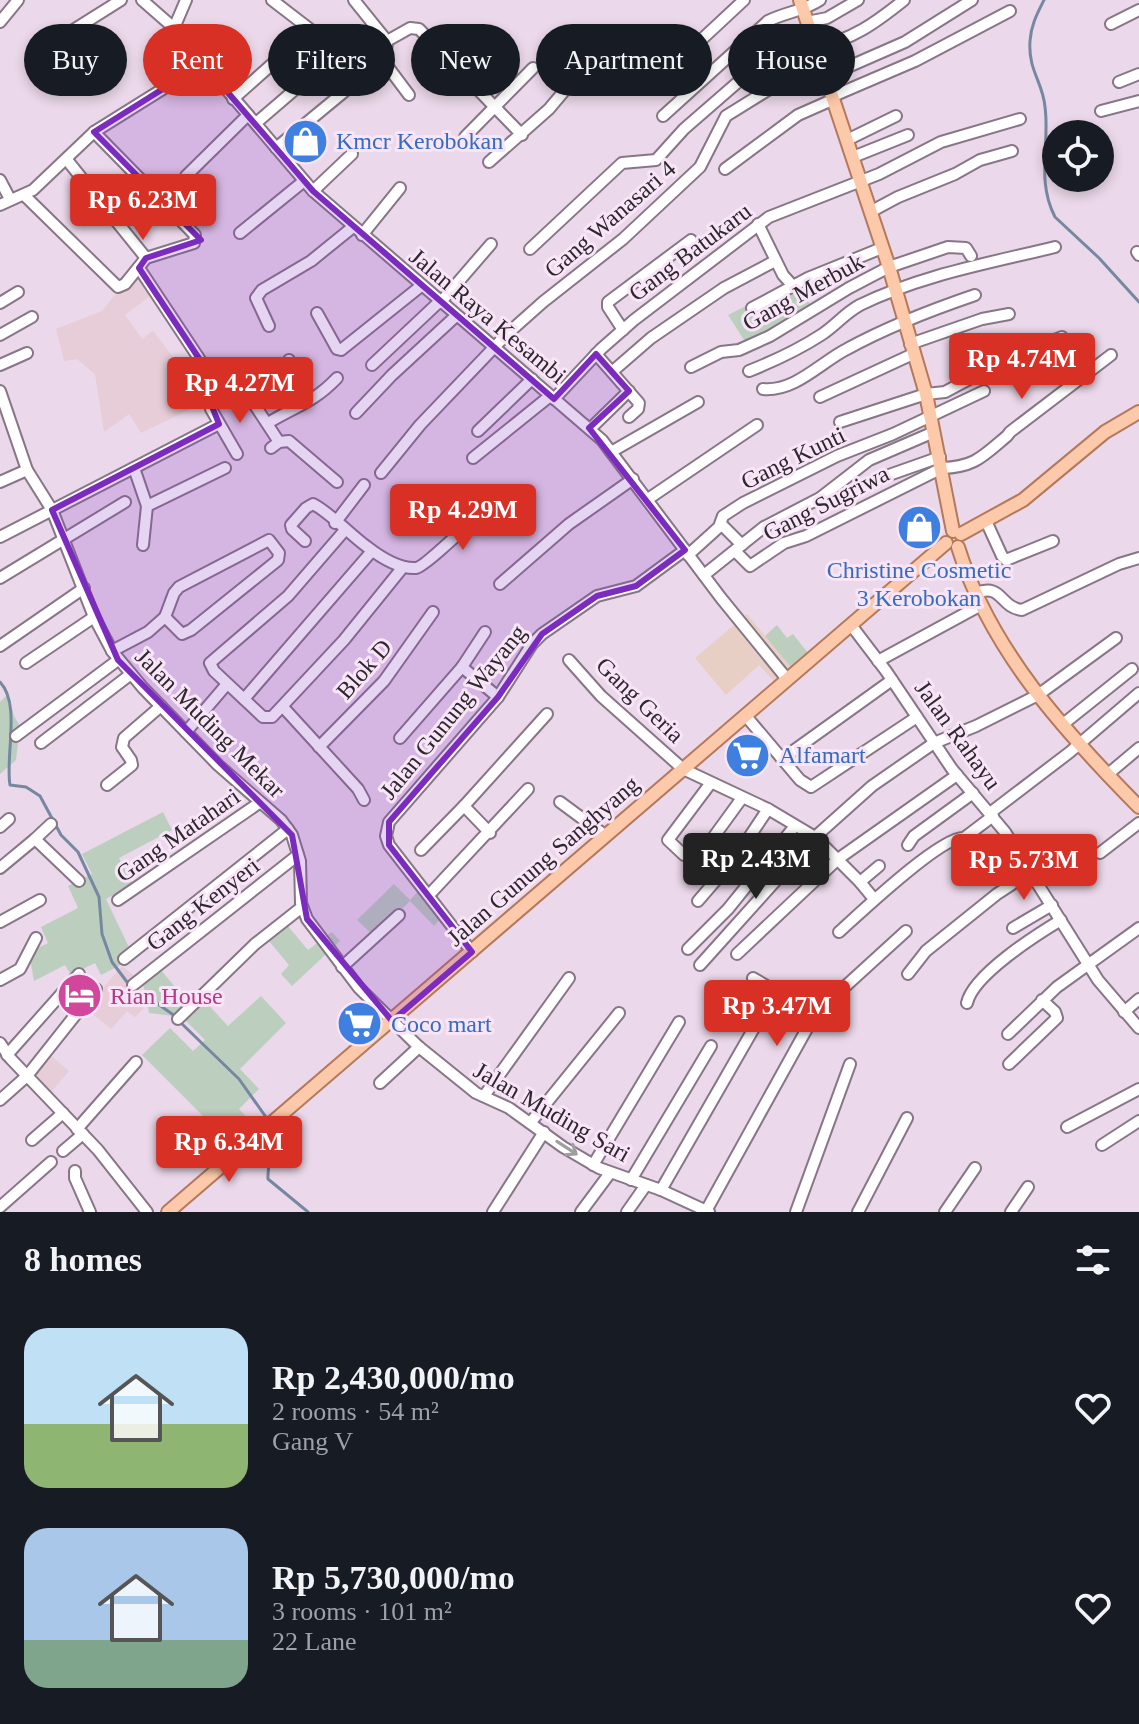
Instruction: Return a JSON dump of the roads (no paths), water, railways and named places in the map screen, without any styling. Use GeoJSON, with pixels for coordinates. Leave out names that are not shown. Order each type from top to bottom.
{"type":"FeatureCollection","features":[{"type":"Feature","properties":{"kind":"main road"},"geometry":{"type":"LineString","coordinates":[[832,98],[852,137],[853,157],[869,178],[870,212],[926,394],[955,539],[981,605],[993,629],[1038,695],[1139,807]]}},
{"type":"Feature","properties":{"kind":"main road","name":"Jalan Gunung Sanghyang"},"geometry":{"type":"LineString","coordinates":[[168,1212],[787,679],[955,539],[1023,500],[1121,420],[1139,412]]}},
{"type":"Feature","properties":{"kind":"street"},"geometry":{"type":"LineString","coordinates":[[0,22],[18,0]]}},
{"type":"Feature","properties":{"kind":"street"},"geometry":{"type":"LineString","coordinates":[[83,24],[121,0]]}},
{"type":"Feature","properties":{"kind":"street","name":"Jalan Raya Kesambi"},"geometry":{"type":"LineString","coordinates":[[142,0],[169,24]]}},
{"type":"Feature","properties":{"kind":"street"},"geometry":{"type":"LineString","coordinates":[[176,24],[186,0]]}},
{"type":"Feature","properties":{"kind":"street"},"geometry":{"type":"LineString","coordinates":[[272,0],[303,24]]}},
{"type":"Feature","properties":{"kind":"street"},"geometry":{"type":"LineString","coordinates":[[354,0],[373,24]]}},
{"type":"Feature","properties":{"kind":"street"},"geometry":{"type":"LineString","coordinates":[[712,30],[744,0]]}},
{"type":"Feature","properties":{"kind":"street"},"geometry":{"type":"LineString","coordinates":[[663,116],[768,21],[809,7],[824,19],[858,0]]}},
{"type":"Feature","properties":{"kind":"street"},"geometry":{"type":"LineString","coordinates":[[855,34],[890,13],[904,0]]}},
{"type":"Feature","properties":{"kind":"street"},"geometry":{"type":"LineString","coordinates":[[855,64],[905,42],[972,0]]}},
{"type":"Feature","properties":{"kind":"street"},"geometry":{"type":"LineString","coordinates":[[1111,24],[1139,10]]}},
{"type":"Feature","properties":{"kind":"street"},"geometry":{"type":"LineString","coordinates":[[725,169],[798,115],[915,61],[1010,11]]}},
{"type":"Feature","properties":{"kind":"street"},"geometry":{"type":"LineString","coordinates":[[395,36],[410,28],[419,29],[522,135]]}},
{"type":"Feature","properties":{"kind":"street"},"geometry":{"type":"LineString","coordinates":[[233,99],[268,68]]}},
{"type":"Feature","properties":{"kind":"street"},"geometry":{"type":"LineString","coordinates":[[465,137],[533,68]]}},
{"type":"Feature","properties":{"kind":"street"},"geometry":{"type":"LineString","coordinates":[[1119,82],[1139,74]]}},
{"type":"Feature","properties":{"kind":"street"},"geometry":{"type":"LineString","coordinates":[[395,76],[409,95]]}},
{"type":"Feature","properties":{"kind":"street"},"geometry":{"type":"LineString","coordinates":[[530,249],[622,163],[656,160],[684,129],[728,89]]}},
{"type":"Feature","properties":{"kind":"street"},"geometry":{"type":"LineString","coordinates":[[0,180],[5,202],[25,196],[94,132],[152,96]]}},
{"type":"Feature","properties":{"kind":"street","name":"Jalan Raya Kesambi"},"geometry":{"type":"LineString","coordinates":[[230,96],[313,191],[590,429],[633,479],[787,679]]}},
{"type":"Feature","properties":{"kind":"street"},"geometry":{"type":"LineString","coordinates":[[186,176],[281,96]]}},
{"type":"Feature","properties":{"kind":"street"},"geometry":{"type":"LineString","coordinates":[[276,148],[339,96]]}},
{"type":"Feature","properties":{"kind":"street"},"geometry":{"type":"LineString","coordinates":[[489,162],[522,135],[560,96]]}},
{"type":"Feature","properties":{"kind":"street","name":"Gang Wanasari 4"},"geometry":{"type":"LineString","coordinates":[[381,473],[420,425],[524,318],[623,239],[690,176],[704,160],[726,116],[753,96]]}},
{"type":"Feature","properties":{"kind":"street"},"geometry":{"type":"LineString","coordinates":[[1101,111],[1139,101]]}},
{"type":"Feature","properties":{"kind":"street"},"geometry":{"type":"LineString","coordinates":[[852,137],[896,116]]}},
{"type":"Feature","properties":{"kind":"street","name":"Gang Batukaru"},"geometry":{"type":"LineString","coordinates":[[473,458],[552,397],[634,320],[769,217],[869,178],[941,142],[1020,119]]}},
{"type":"Feature","properties":{"kind":"street"},"geometry":{"type":"LineString","coordinates":[[25,196],[118,287],[125,284],[142,263],[194,243],[195,235],[94,132]]}},
{"type":"Feature","properties":{"kind":"street"},"geometry":{"type":"LineString","coordinates":[[853,157],[908,135]]}},
{"type":"Feature","properties":{"kind":"street"},"geometry":{"type":"LineString","coordinates":[[870,212],[980,160],[1012,151]]}},
{"type":"Feature","properties":{"kind":"street"},"geometry":{"type":"LineString","coordinates":[[313,191],[352,154]]}},
{"type":"Feature","properties":{"kind":"street"},"geometry":{"type":"LineString","coordinates":[[67,160],[142,263],[222,393]]}},
{"type":"Feature","properties":{"kind":"street"},"geometry":{"type":"LineString","coordinates":[[240,233],[304,181]]}},
{"type":"Feature","properties":{"kind":"street"},"geometry":{"type":"LineString","coordinates":[[269,326],[256,298],[262,290],[358,231],[400,188]]}},
{"type":"Feature","properties":{"kind":"street"},"geometry":{"type":"LineString","coordinates":[[758,224],[775,261],[793,286]]}},
{"type":"Feature","properties":{"kind":"street"},"geometry":{"type":"LineString","coordinates":[[623,330],[608,302],[691,240]]}},
{"type":"Feature","properties":{"kind":"street"},"geometry":{"type":"LineString","coordinates":[[372,365],[440,302],[491,244]]}},
{"type":"Feature","properties":{"kind":"street","name":"Gang Merbuk"},"geometry":{"type":"LineString","coordinates":[[691,367],[721,352],[739,350],[770,336],[889,267],[948,247],[969,260]]}},
{"type":"Feature","properties":{"kind":"street"},"geometry":{"type":"LineString","coordinates":[[749,371],[790,354],[830,329],[846,313],[969,260],[1055,247]]}},
{"type":"Feature","properties":{"kind":"street"},"geometry":{"type":"LineString","coordinates":[[752,308],[793,286],[882,248]]}},
{"type":"Feature","properties":{"kind":"street"},"geometry":{"type":"LineString","coordinates":[[613,371],[651,338],[724,288],[775,261]]}},
{"type":"Feature","properties":{"kind":"street"},"geometry":{"type":"LineString","coordinates":[[317,313],[337,349],[341,350],[421,286]]}},
{"type":"Feature","properties":{"kind":"street"},"geometry":{"type":"LineString","coordinates":[[0,303],[18,292]]}},
{"type":"Feature","properties":{"kind":"street"},"geometry":{"type":"LineString","coordinates":[[763,389],[774,389],[801,378],[844,350],[904,322],[975,295]]}},
{"type":"Feature","properties":{"kind":"street"},"geometry":{"type":"LineString","coordinates":[[820,397],[912,349],[985,319],[1009,314]]}},
{"type":"Feature","properties":{"kind":"street"},"geometry":{"type":"LineString","coordinates":[[356,413],[456,316]]}},
{"type":"Feature","properties":{"kind":"street"},"geometry":{"type":"LineString","coordinates":[[0,335],[32,317]]}},
{"type":"Feature","properties":{"kind":"street"},"geometry":{"type":"LineString","coordinates":[[840,422],[926,394],[945,392],[1004,361],[1062,337]]}},
{"type":"Feature","properties":{"kind":"street"},"geometry":{"type":"LineString","coordinates":[[0,365],[27,353]]}},
{"type":"Feature","properties":{"kind":"street"},"geometry":{"type":"LineString","coordinates":[[596,354],[640,405],[629,417]]}},
{"type":"Feature","properties":{"kind":"street"},"geometry":{"type":"LineString","coordinates":[[889,475],[941,462],[964,467],[1111,355]]}},
{"type":"Feature","properties":{"kind":"street"},"geometry":{"type":"LineString","coordinates":[[250,398],[285,376],[289,371],[289,360]]}},
{"type":"Feature","properties":{"kind":"street"},"geometry":{"type":"LineString","coordinates":[[268,423],[310,402],[337,378]]}},
{"type":"Feature","properties":{"kind":"street"},"geometry":{"type":"LineString","coordinates":[[478,431],[532,379]]}},
{"type":"Feature","properties":{"kind":"street"},"geometry":{"type":"LineString","coordinates":[[237,454],[211,404],[222,393],[239,385],[268,423],[275,445],[289,441],[296,445],[337,482]]}},
{"type":"Feature","properties":{"kind":"street"},"geometry":{"type":"LineString","coordinates":[[590,429],[629,391]]}},
{"type":"Feature","properties":{"kind":"street","name":"Gang Kunti"},"geometry":{"type":"LineString","coordinates":[[687,552],[721,524],[727,513],[772,487],[984,391]]}},
{"type":"Feature","properties":{"kind":"street","name":"Jalan Muding Mekar"},"geometry":{"type":"LineString","coordinates":[[0,392],[27,470],[52,510],[94,617],[115,656],[186,732],[288,829],[298,855],[302,907],[307,919],[342,967],[392,1021]]}},
{"type":"Feature","properties":{"kind":"street"},"geometry":{"type":"LineString","coordinates":[[611,452],[698,402]]}},
{"type":"Feature","properties":{"kind":"street"},"geometry":{"type":"LineString","coordinates":[[0,537],[219,424]]}},
{"type":"Feature","properties":{"kind":"street"},"geometry":{"type":"LineString","coordinates":[[648,499],[757,425]]}},
{"type":"Feature","properties":{"kind":"street"},"geometry":{"type":"LineString","coordinates":[[704,575],[764,527],[820,498],[869,460],[934,432]]}},
{"type":"Feature","properties":{"kind":"street","name":"Gang Sugriwa"},"geometry":{"type":"LineString","coordinates":[[738,548],[750,566],[784,543],[806,536],[941,462]]}},
{"type":"Feature","properties":{"kind":"street"},"geometry":{"type":"LineString","coordinates":[[134,468],[147,506],[143,545]]}},
{"type":"Feature","properties":{"kind":"street"},"geometry":{"type":"LineString","coordinates":[[147,506],[225,468]]}},
{"type":"Feature","properties":{"kind":"street"},"geometry":{"type":"LineString","coordinates":[[0,482],[27,470]]}},
{"type":"Feature","properties":{"kind":"street"},"geometry":{"type":"LineString","coordinates":[[500,584],[569,524],[633,479]]}},
{"type":"Feature","properties":{"kind":"street"},"geometry":{"type":"LineString","coordinates":[[364,485],[340,526],[288,596],[212,661],[211,668],[266,718],[283,707],[344,640],[403,567]]}},
{"type":"Feature","properties":{"kind":"street"},"geometry":{"type":"LineString","coordinates":[[305,541],[291,525],[310,505],[317,505],[372,551],[403,567],[424,566],[478,512],[504,491]]}},
{"type":"Feature","properties":{"kind":"street"},"geometry":{"type":"LineString","coordinates":[[0,578],[125,502]]}},
{"type":"Feature","properties":{"kind":"street"},"geometry":{"type":"LineString","coordinates":[[986,521],[1006,560],[1053,541]]}},
{"type":"Feature","properties":{"kind":"street"},"geometry":{"type":"LineString","coordinates":[[721,524],[738,548]]}},
{"type":"Feature","properties":{"kind":"street"},"geometry":{"type":"LineString","coordinates":[[16,736],[165,617],[179,587],[265,541],[272,541],[279,553],[275,563],[186,633],[179,633],[165,617]]}},
{"type":"Feature","properties":{"kind":"street"},"geometry":{"type":"LineString","coordinates":[[244,699],[372,551]]}},
{"type":"Feature","properties":{"kind":"street","name":"Jalan Gunung Wayang"},"geometry":{"type":"LineString","coordinates":[[472,952],[389,845],[386,836],[389,822],[498,697],[532,644],[542,634],[597,596],[636,586],[687,552]]}},
{"type":"Feature","properties":{"kind":"street"},"geometry":{"type":"LineString","coordinates":[[976,593],[990,589],[1014,609],[1022,610],[1139,558]]}},
{"type":"Feature","properties":{"kind":"street"},"geometry":{"type":"LineString","coordinates":[[0,646],[84,588]]}},
{"type":"Feature","properties":{"kind":"street"},"geometry":{"type":"LineString","coordinates":[[878,661],[981,605]]}},
{"type":"Feature","properties":{"kind":"street","name":"Blok D"},"geometry":{"type":"LineString","coordinates":[[319,747],[384,681],[433,612]]}},
{"type":"Feature","properties":{"kind":"street"},"geometry":{"type":"LineString","coordinates":[[26,663],[94,617]]}},
{"type":"Feature","properties":{"kind":"street","name":"Jalan Rahayu"},"geometry":{"type":"LineString","coordinates":[[851,625],[957,775],[991,814],[1088,965],[1124,1012],[1138,1025]]}},
{"type":"Feature","properties":{"kind":"street"},"geometry":{"type":"LineString","coordinates":[[400,738],[462,667],[485,632]]}},
{"type":"Feature","properties":{"kind":"street"},"geometry":{"type":"LineString","coordinates":[[700,965],[815,837],[872,786],[934,743],[1038,695],[1116,638]]}},
{"type":"Feature","properties":{"kind":"street","name":"Gang Geria"},"geometry":{"type":"LineString","coordinates":[[569,660],[601,696],[683,769],[768,809],[815,837],[874,899]]}},
{"type":"Feature","properties":{"kind":"street"},"geometry":{"type":"LineString","coordinates":[[462,667],[498,697]]}},
{"type":"Feature","properties":{"kind":"street"},"geometry":{"type":"LineString","coordinates":[[1062,725],[1132,669]]}},
{"type":"Feature","properties":{"kind":"street"},"geometry":{"type":"LineString","coordinates":[[41,743],[131,674]]}},
{"type":"Feature","properties":{"kind":"street"},"geometry":{"type":"LineString","coordinates":[[782,759],[892,680]]}},
{"type":"Feature","properties":{"kind":"street"},"geometry":{"type":"LineString","coordinates":[[186,732],[227,684]]}},
{"type":"Feature","properties":{"kind":"street"},"geometry":{"type":"LineString","coordinates":[[839,932],[874,899],[952,839],[964,838],[1139,693]]}},
{"type":"Feature","properties":{"kind":"street"},"geometry":{"type":"LineString","coordinates":[[107,785],[132,765],[122,747],[124,738],[161,706]]}},
{"type":"Feature","properties":{"kind":"street"},"geometry":{"type":"LineString","coordinates":[[283,707],[358,789],[364,800]]}},
{"type":"Feature","properties":{"kind":"street"},"geometry":{"type":"LineString","coordinates":[[421,850],[547,714]]}},
{"type":"Feature","properties":{"kind":"street"},"geometry":{"type":"LineString","coordinates":[[745,715],[800,780],[811,787],[917,717]]}},
{"type":"Feature","properties":{"kind":"street"},"geometry":{"type":"LineString","coordinates":[[1107,775],[1139,748]]}},
{"type":"Feature","properties":{"kind":"street"},"geometry":{"type":"LineString","coordinates":[[737,954],[838,859],[957,775]]}},
{"type":"Feature","properties":{"kind":"street"},"geometry":{"type":"LineString","coordinates":[[684,855],[668,840],[710,784]]}},
{"type":"Feature","properties":{"kind":"street"},"geometry":{"type":"LineString","coordinates":[[429,895],[528,789]]}},
{"type":"Feature","properties":{"kind":"street"},"geometry":{"type":"LineString","coordinates":[[908,845],[914,836],[973,793]]}},
{"type":"Feature","properties":{"kind":"street"},"geometry":{"type":"LineString","coordinates":[[691,868],[742,798]]}},
{"type":"Feature","properties":{"kind":"street"},"geometry":{"type":"LineString","coordinates":[[560,802],[606,836]]}},
{"type":"Feature","properties":{"kind":"street","name":"Gang Matahari"},"geometry":{"type":"LineString","coordinates":[[118,900],[259,803]]}},
{"type":"Feature","properties":{"kind":"street"},"geometry":{"type":"LineString","coordinates":[[464,806],[490,833]]}},
{"type":"Feature","properties":{"kind":"street"},"geometry":{"type":"LineString","coordinates":[[698,901],[736,857],[768,809]]}},
{"type":"Feature","properties":{"kind":"street"},"geometry":{"type":"LineString","coordinates":[[1100,853],[1139,823]]}},
{"type":"Feature","properties":{"kind":"street"},"geometry":{"type":"LineString","coordinates":[[0,868],[51,824]]}},
{"type":"Feature","properties":{"kind":"street"},"geometry":{"type":"LineString","coordinates":[[688,949],[728,909],[795,826]]}},
{"type":"Feature","properties":{"kind":"street"},"geometry":{"type":"LineString","coordinates":[[124,959],[288,829]]}},
{"type":"Feature","properties":{"kind":"street"},"geometry":{"type":"LineString","coordinates":[[35,839],[79,881]]}},
{"type":"Feature","properties":{"kind":"street","name":"Gang Kenyeri"},"geometry":{"type":"LineString","coordinates":[[133,985],[298,855]]}},
{"type":"Feature","properties":{"kind":"street"},"geometry":{"type":"LineString","coordinates":[[860,882],[879,866]]}},
{"type":"Feature","properties":{"kind":"street"},"geometry":{"type":"LineString","coordinates":[[908,974],[926,951],[997,894],[1031,872]]}},
{"type":"Feature","properties":{"kind":"street"},"geometry":{"type":"LineString","coordinates":[[0,922],[40,900]]}},
{"type":"Feature","properties":{"kind":"street"},"geometry":{"type":"LineString","coordinates":[[1013,928],[1052,905]]}},
{"type":"Feature","properties":{"kind":"street"},"geometry":{"type":"LineString","coordinates":[[178,1019],[255,944],[302,907]]}},
{"type":"Feature","properties":{"kind":"street"},"geometry":{"type":"LineString","coordinates":[[342,967],[399,915]]}},
{"type":"Feature","properties":{"kind":"street"},"geometry":{"type":"LineString","coordinates":[[967,1003],[969,996],[994,968],[1061,920]]}},
{"type":"Feature","properties":{"kind":"street"},"geometry":{"type":"LineString","coordinates":[[1008,1034],[1057,987],[1139,928]]}},
{"type":"Feature","properties":{"kind":"street"},"geometry":{"type":"LineString","coordinates":[[707,1211],[815,1014],[906,931]]}},
{"type":"Feature","properties":{"kind":"street"},"geometry":{"type":"LineString","coordinates":[[0,980],[20,969],[36,938]]}},
{"type":"Feature","properties":{"kind":"street"},"geometry":{"type":"LineString","coordinates":[[0,1067],[79,974]]}},
{"type":"Feature","properties":{"kind":"street"},"geometry":{"type":"LineString","coordinates":[[484,1096],[569,978]]}},
{"type":"Feature","properties":{"kind":"street"},"geometry":{"type":"LineString","coordinates":[[753,978],[815,1014]]}},
{"type":"Feature","properties":{"kind":"street"},"geometry":{"type":"LineString","coordinates":[[0,1100],[27,1076],[96,989]]}},
{"type":"Feature","properties":{"kind":"street"},"geometry":{"type":"LineString","coordinates":[[1124,1012],[1139,999]]}},
{"type":"Feature","properties":{"kind":"street"},"geometry":{"type":"LineString","coordinates":[[1009,1064],[1057,1018],[1042,1000]]}},
{"type":"Feature","properties":{"kind":"street"},"geometry":{"type":"LineString","coordinates":[[531,1122],[619,1013]]}},
{"type":"Feature","properties":{"kind":"street","name":"Jalan Muding Sari"},"geometry":{"type":"LineString","coordinates":[[392,1021],[464,1086],[509,1108],[593,1165],[707,1211]]}},
{"type":"Feature","properties":{"kind":"street"},"geometry":{"type":"LineString","coordinates":[[593,1165],[679,1022]]}},
{"type":"Feature","properties":{"kind":"street"},"geometry":{"type":"LineString","coordinates":[[661,1190],[754,1028]]}},
{"type":"Feature","properties":{"kind":"street"},"geometry":{"type":"LineString","coordinates":[[0,1043],[9,1057],[112,1166],[147,1212]]}},
{"type":"Feature","properties":{"kind":"street"},"geometry":{"type":"LineString","coordinates":[[631,1180],[711,1046]]}},
{"type":"Feature","properties":{"kind":"street"},"geometry":{"type":"LineString","coordinates":[[380,1083],[419,1047]]}},
{"type":"Feature","properties":{"kind":"street"},"geometry":{"type":"LineString","coordinates":[[63,1151],[136,1062]]}},
{"type":"Feature","properties":{"kind":"street"},"geometry":{"type":"LineString","coordinates":[[796,1212],[850,1064]]}},
{"type":"Feature","properties":{"kind":"street"},"geometry":{"type":"LineString","coordinates":[[1067,1127],[1139,1089]]}},
{"type":"Feature","properties":{"kind":"street"},"geometry":{"type":"LineString","coordinates":[[32,1140],[63,1113]]}},
{"type":"Feature","properties":{"kind":"street"},"geometry":{"type":"LineString","coordinates":[[858,1212],[907,1118]]}},
{"type":"Feature","properties":{"kind":"street"},"geometry":{"type":"LineString","coordinates":[[1102,1145],[1139,1121]]}},
{"type":"Feature","properties":{"kind":"street"},"geometry":{"type":"LineString","coordinates":[[493,1212],[544,1132]]}},
{"type":"Feature","properties":{"kind":"street"},"geometry":{"type":"LineString","coordinates":[[0,1207],[51,1162]]}},
{"type":"Feature","properties":{"kind":"street"},"geometry":{"type":"LineString","coordinates":[[945,1212],[975,1168]]}},
{"type":"Feature","properties":{"kind":"street"},"geometry":{"type":"LineString","coordinates":[[75,1171],[75,1178],[90,1212]]}},
{"type":"Feature","properties":{"kind":"street"},"geometry":{"type":"LineString","coordinates":[[581,1212],[610,1173]]}},
{"type":"Feature","properties":{"kind":"street"},"geometry":{"type":"LineString","coordinates":[[627,1212],[646,1185]]}},
{"type":"Feature","properties":{"kind":"street"},"geometry":{"type":"LineString","coordinates":[[1011,1212],[1028,1187]]}},
{"type":"Feature","properties":{"kind":"waterway"},"geometry":{"type":"LineString","coordinates":[[1044,0],[1032,30],[1030,51],[1045,107],[1045,176],[1049,203],[1055,217],[1099,258],[1139,302]]}},
{"type":"Feature","properties":{"kind":"waterway"},"geometry":{"type":"LineString","coordinates":[[0,682],[10,703],[10,785],[26,787],[40,796],[61,835],[78,852],[99,897],[102,934],[112,962],[136,994],[148,997],[175,1016]]}},
{"type":"Feature","properties":{"kind":"waterway"},"geometry":{"type":"LineString","coordinates":[[180,1022],[239,1079],[268,1120]]}},
{"type":"Feature","properties":{"kind":"waterway"},"geometry":{"type":"LineString","coordinates":[[273,1126],[276,1132],[268,1179],[308,1212]]}},
{"type":"Feature","properties":{"kind":"place","name":"Kmcr Kerobokan"},"geometry":{"type":"Point","coordinates":[305,141]}},
{"type":"Feature","properties":{"kind":"place","name":"Christine Cosmetic 3 Kerobokan"},"geometry":{"type":"Point","coordinates":[919,528]}},
{"type":"Feature","properties":{"kind":"place","name":"Alfamart"},"geometry":{"type":"Point","coordinates":[748,755]}},
{"type":"Feature","properties":{"kind":"place","name":"Rian House"},"geometry":{"type":"Point","coordinates":[79,996]}},
{"type":"Feature","properties":{"kind":"place","name":"Coco mart"},"geometry":{"type":"Point","coordinates":[360,1024]}}]}
